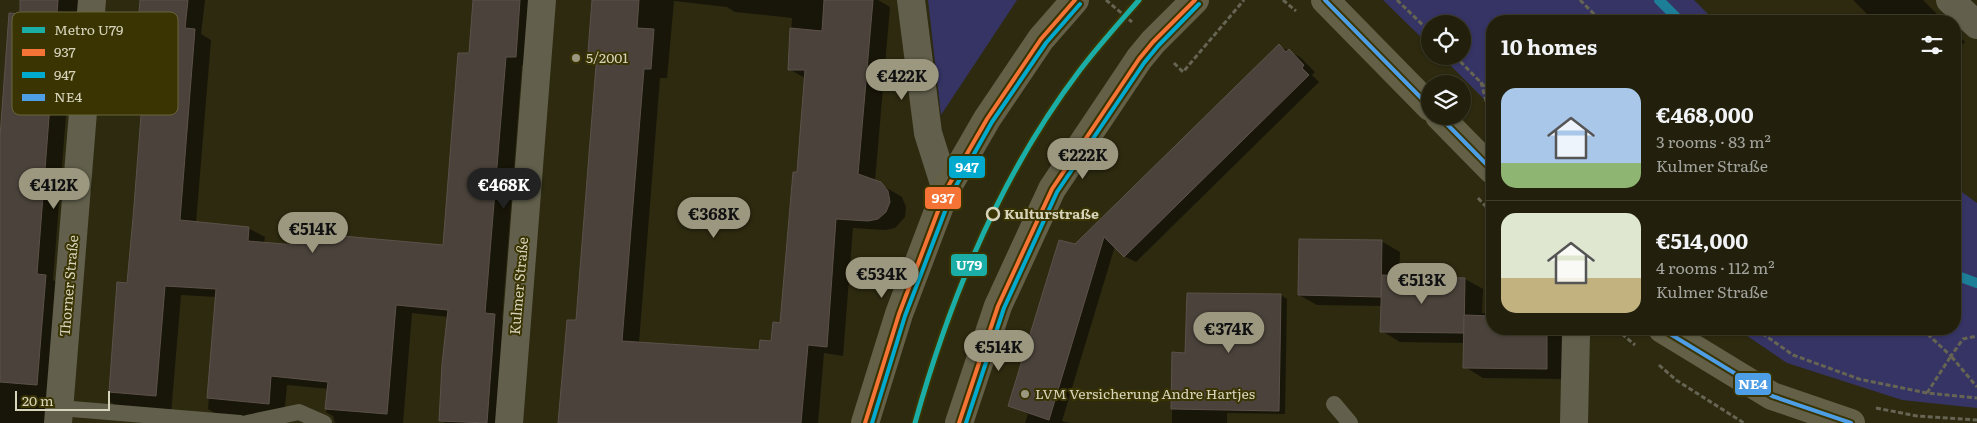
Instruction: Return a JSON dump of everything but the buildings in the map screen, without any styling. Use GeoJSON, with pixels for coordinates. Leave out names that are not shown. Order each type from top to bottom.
{"type":"FeatureCollection","features":[{"type":"Feature","properties":{"kind":"main road"},"geometry":{"type":"LineString","coordinates":[[865,423],[899,314],[946,190],[987,119],[1030,55],[1041,39],[1075,0]]}},
{"type":"Feature","properties":{"kind":"main road"},"geometry":{"type":"LineString","coordinates":[[959,423],[998,306],[1052,189],[1139,60],[1153,42],[1195,0]]}},
{"type":"Feature","properties":{"kind":"main road"},"geometry":{"type":"LineString","coordinates":[[1325,0],[1421,98]]}},
{"type":"Feature","properties":{"kind":"main road"},"geometry":{"type":"LineString","coordinates":[[1448,125],[1486,164]]}},
{"type":"Feature","properties":{"kind":"main road"},"geometry":{"type":"LineString","coordinates":[[1672,335],[1772,396],[1851,423]]}},
{"type":"Feature","properties":{"kind":"street","name":"Kulmer Straße"},"geometry":{"type":"LineString","coordinates":[[509,423],[542,0]]}},
{"type":"Feature","properties":{"kind":"street"},"geometry":{"type":"LineString","coordinates":[[911,0],[928,133],[946,190]]}},
{"type":"Feature","properties":{"kind":"street"},"geometry":{"type":"LineString","coordinates":[[1950,0],[1977,25]]}},
{"type":"Feature","properties":{"kind":"street","name":"Thorner Straße"},"geometry":{"type":"LineString","coordinates":[[59,416],[83,115]]}},
{"type":"Feature","properties":{"kind":"street"},"geometry":{"type":"LineString","coordinates":[[1574,423],[1578,335]]}},
{"type":"Feature","properties":{"kind":"lane"},"geometry":{"type":"LineString","coordinates":[[1334,404],[1350,423]]}},
{"type":"Feature","properties":{"kind":"lane"},"geometry":{"type":"LineString","coordinates":[[247,423],[299,412],[324,423]]}},
{"type":"Feature","properties":{"kind":"lane"},"geometry":{"type":"LineString","coordinates":[[59,416],[240,423]]}},
{"type":"Feature","properties":{"kind":"path"},"geometry":{"type":"LineString","coordinates":[[1183,72],[1244,0]]}},
{"type":"Feature","properties":{"kind":"path"},"geometry":{"type":"LineString","coordinates":[[1397,0],[1421,23]]}},
{"type":"Feature","properties":{"kind":"path"},"geometry":{"type":"LineString","coordinates":[[1580,0],[1595,15]]}},
{"type":"Feature","properties":{"kind":"path"},"geometry":{"type":"LineString","coordinates":[[1463,65],[1486,87]]}},
{"type":"Feature","properties":{"kind":"path"},"geometry":{"type":"LineString","coordinates":[[1481,82],[1486,101]]}},
{"type":"Feature","properties":{"kind":"path"},"geometry":{"type":"LineString","coordinates":[[1623,335],[1638,348]]}},
{"type":"Feature","properties":{"kind":"path"},"geometry":{"type":"LineString","coordinates":[[1765,335],[1793,355],[1859,379],[1927,393],[1977,398]]}},
{"type":"Feature","properties":{"kind":"path"},"geometry":{"type":"LineString","coordinates":[[1928,335],[1951,356],[1977,387]]}},
{"type":"Feature","properties":{"kind":"path"},"geometry":{"type":"LineString","coordinates":[[1927,393],[1963,339],[1977,336]]}},
{"type":"Feature","properties":{"kind":"path"},"geometry":{"type":"LineString","coordinates":[[1653,360],[1676,380],[1744,423]]}},
{"type":"Feature","properties":{"kind":"shaded area"},"geometry":{"type":"Polygon","coordinates":[[[928,0],[1017,0],[941,115],[928,0]]]}},
{"type":"Feature","properties":{"kind":"shaded area"},"geometry":{"type":"Polygon","coordinates":[[[1383,0],[1694,0],[1709,15],[1486,15],[1486,101],[1471,86],[1471,75],[1460,75],[1450,65],[1471,65],[1471,15],[1421,15],[1421,37],[1383,0]]]}},
{"type":"Feature","properties":{"kind":"shaded area"},"geometry":{"type":"Polygon","coordinates":[[[1961,191],[1977,203],[1977,408],[1902,400],[1787,363],[1746,335],[1961,335],[1961,191]]]}},
{"type":"Feature","properties":{"kind":"waterway"},"geometry":{"type":"LineString","coordinates":[[1659,0],[1674,15]]}},
{"type":"Feature","properties":{"kind":"waterway"},"geometry":{"type":"LineString","coordinates":[[1961,277],[1977,283]]}},
{"type":"Feature","properties":{"kind":"metro line","name":"U79"},"geometry":{"type":"LineString","coordinates":[[915,423],[944,329],[981,238],[1002,194],[1026,151],[1080,70],[1139,0]]}},
{"type":"Feature","properties":{"kind":"transit line","name":"937"},"geometry":{"type":"LineString","coordinates":[[865,423],[899,314],[946,190],[987,119],[1041,39],[1075,0]]}},
{"type":"Feature","properties":{"kind":"transit line","name":"937"},"geometry":{"type":"LineString","coordinates":[[959,423],[998,306],[1052,189],[1139,59],[1153,42],[1195,0]]}},
{"type":"Feature","properties":{"kind":"transit line","name":"NE4"},"geometry":{"type":"LineString","coordinates":[[1325,0],[1421,98]]}},
{"type":"Feature","properties":{"kind":"transit line","name":"947"},"geometry":{"type":"LineString","coordinates":[[872,423],[905,316],[952,193],[992,122],[1046,43],[1080,4]]}},
{"type":"Feature","properties":{"kind":"transit line","name":"947"},"geometry":{"type":"LineString","coordinates":[[966,423],[1004,308],[1057,192],[1144,63],[1199,4]]}},
{"type":"Feature","properties":{"kind":"transit line","name":"NE4"},"geometry":{"type":"LineString","coordinates":[[1448,125],[1486,164]]}},
{"type":"Feature","properties":{"kind":"transit line","name":"NE4"},"geometry":{"type":"LineString","coordinates":[[1672,335],[1772,396],[1851,423]]}},
{"type":"Feature","properties":{"kind":"place","name":"5/2001"},"geometry":{"type":"Point","coordinates":[576,58]}},
{"type":"Feature","properties":{"kind":"place","name":"Kulturstraße"},"geometry":{"type":"Point","coordinates":[993,214]}},
{"type":"Feature","properties":{"kind":"place","name":"LVM Versicherung Andre Hartjes"},"geometry":{"type":"Point","coordinates":[1025,394]}}]}
